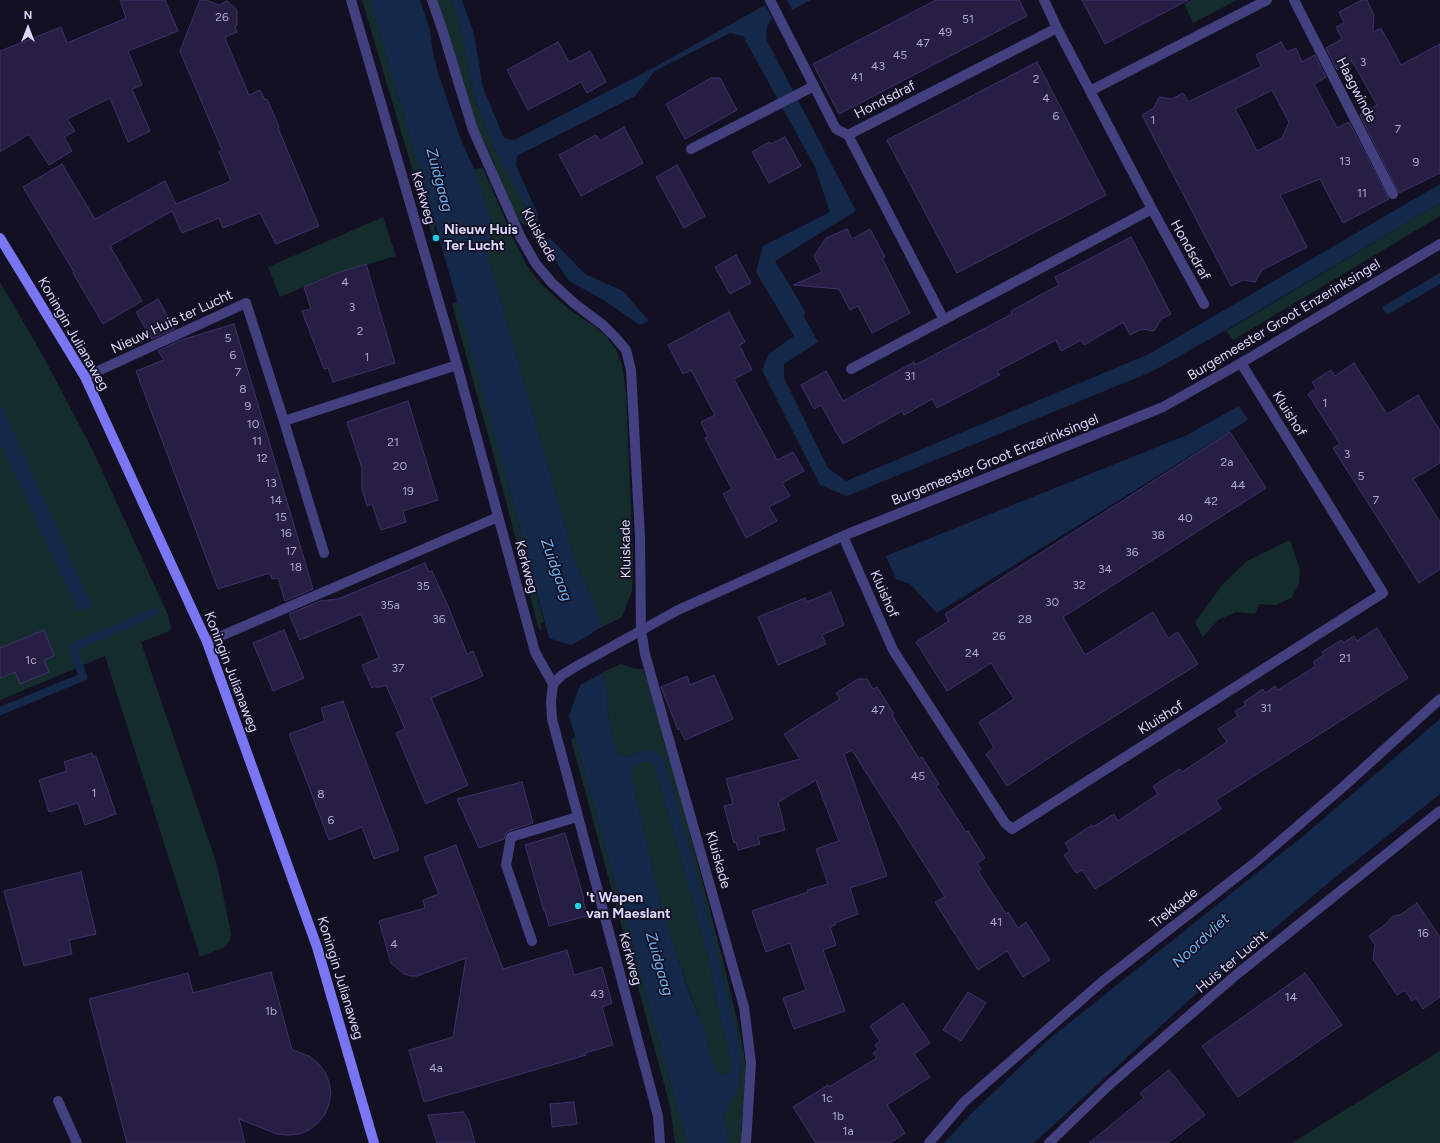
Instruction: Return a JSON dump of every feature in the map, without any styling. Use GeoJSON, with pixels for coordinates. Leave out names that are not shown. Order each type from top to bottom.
{"type":"FeatureCollection","features":[{"type":"Feature","properties":{"kind":"main road","name":"Koningin Julianaweg"},"geometry":{"type":"LineString","coordinates":[[0,238],[85,377],[206,642],[317,947],[374,1143]]}},
{"type":"Feature","properties":{"kind":"street","name":"Kerkweg"},"geometry":{"type":"LineString","coordinates":[[351,0],[457,365],[535,652],[553,684],[551,701],[552,719],[658,1116],[660,1143]]}},
{"type":"Feature","properties":{"kind":"street","name":"Kluiskade"},"geometry":{"type":"LineString","coordinates":[[432,0],[473,130],[521,238],[536,264],[552,283],[574,304],[603,325],[626,350],[631,370],[640,537],[641,630],[645,654],[744,1007],[751,1063],[746,1143]]}},
{"type":"Feature","properties":{"kind":"street","name":"Hondsdraf"},"geometry":{"type":"LineString","coordinates":[[1044,0],[1057,28],[1152,209],[1204,304]]}},
{"type":"Feature","properties":{"kind":"street"},"geometry":{"type":"LineString","coordinates":[[1090,91],[1267,0]]}},
{"type":"Feature","properties":{"kind":"street","name":"Haagwinde"},"geometry":{"type":"LineString","coordinates":[[1294,0],[1393,194]]}},
{"type":"Feature","properties":{"kind":"street"},"geometry":{"type":"LineString","coordinates":[[770,1],[836,129],[848,135]]}},
{"type":"Feature","properties":{"kind":"street","name":"Hondsdraf"},"geometry":{"type":"LineString","coordinates":[[944,320],[848,135],[1057,28]]}},
{"type":"Feature","properties":{"kind":"street"},"geometry":{"type":"LineString","coordinates":[[691,149],[814,86]]}},
{"type":"Feature","properties":{"kind":"street"},"geometry":{"type":"LineString","coordinates":[[851,369],[1152,209]]}},
{"type":"Feature","properties":{"kind":"street","name":"Burgemeester Groot Enzerinksingel"},"geometry":{"type":"LineString","coordinates":[[553,684],[562,675],[575,667],[678,610],[843,536],[1163,407],[1241,363],[1440,244]]}},
{"type":"Feature","properties":{"kind":"street","name":"Nieuw Huis ter Lucht"},"geometry":{"type":"LineString","coordinates":[[85,377],[246,303],[324,553]]}},
{"type":"Feature","properties":{"kind":"street","name":"Kluishof"},"geometry":{"type":"LineString","coordinates":[[843,536],[893,650],[1005,823],[1012,829],[1383,593],[1241,363]]}},
{"type":"Feature","properties":{"kind":"street"},"geometry":{"type":"LineString","coordinates":[[284,421],[457,365]]}},
{"type":"Feature","properties":{"kind":"street"},"geometry":{"type":"LineString","coordinates":[[206,642],[498,517]]}},
{"type":"Feature","properties":{"kind":"street","name":"Trekkade"},"geometry":{"type":"LineString","coordinates":[[929,1143],[964,1102],[1097,986],[1256,861],[1343,787],[1440,699]]}},
{"type":"Feature","properties":{"kind":"street","name":"Huis ter Lucht"},"geometry":{"type":"LineString","coordinates":[[1049,1143],[1109,1085],[1231,980],[1440,811]]}},
{"type":"Feature","properties":{"kind":"street"},"geometry":{"type":"LineString","coordinates":[[532,941],[506,865],[511,837],[577,817]]}},
{"type":"Feature","properties":{"kind":"street"},"geometry":{"type":"LineString","coordinates":[[58,1101],[77,1143]]}},
{"type":"Feature","properties":{"kind":"green space"},"geometry":{"type":"Polygon","coordinates":[[[362,0],[370,0],[436,226],[434,228],[437,237],[433,239],[362,0]]]}},
{"type":"Feature","properties":{"kind":"green space"},"geometry":{"type":"Polygon","coordinates":[[[436,0],[451,0],[459,22],[475,98],[497,155],[532,218],[537,219],[538,221],[532,224],[525,225],[520,222],[499,181],[493,160],[478,130],[436,0]]]}},
{"type":"Feature","properties":{"kind":"green space"},"geometry":{"type":"Polygon","coordinates":[[[1191,0],[1237,0],[1193,23],[1184,4],[1191,0]]]}},
{"type":"Feature","properties":{"kind":"green space"},"geometry":{"type":"Polygon","coordinates":[[[483,168],[514,240],[527,266],[541,284],[571,311],[606,336],[617,351],[622,365],[626,392],[633,557],[632,591],[622,617],[602,627],[598,611],[576,564],[486,249],[493,229],[474,169],[483,168]]]}},
{"type":"Feature","properties":{"kind":"green space"},"geometry":{"type":"Polygon","coordinates":[[[1440,203],[1440,216],[1233,340],[1226,331],[1440,203]]]}},
{"type":"Feature","properties":{"kind":"green space"},"geometry":{"type":"Polygon","coordinates":[[[383,217],[396,256],[333,274],[280,297],[268,267],[383,217]]]}},
{"type":"Feature","properties":{"kind":"green space"},"geometry":{"type":"Polygon","coordinates":[[[0,282],[43,356],[93,451],[168,615],[171,628],[170,631],[141,642],[217,865],[231,934],[230,940],[225,947],[200,957],[105,656],[0,700],[0,282]]]}},
{"type":"Feature","properties":{"kind":"green space"},"geometry":{"type":"Polygon","coordinates":[[[458,302],[544,622],[541,623],[542,629],[539,630],[502,486],[452,304],[458,302]]]}},
{"type":"Feature","properties":{"kind":"green space"},"geometry":{"type":"Polygon","coordinates":[[[1290,540],[1300,570],[1299,584],[1291,598],[1276,605],[1259,604],[1255,614],[1236,612],[1218,620],[1203,637],[1195,622],[1223,584],[1247,561],[1290,540]]]}},
{"type":"Feature","properties":{"kind":"green space"},"geometry":{"type":"Polygon","coordinates":[[[621,664],[636,669],[643,669],[647,680],[674,773],[722,956],[743,1046],[746,1070],[745,1109],[743,1109],[741,1131],[743,1131],[742,1143],[730,1143],[723,1115],[738,1088],[742,1060],[665,761],[642,750],[630,756],[619,755],[609,723],[606,684],[603,672],[621,664]]]}},
{"type":"Feature","properties":{"kind":"green space"},"geometry":{"type":"Polygon","coordinates":[[[575,737],[687,1143],[675,1143],[670,1106],[571,739],[575,737]]]}},
{"type":"Feature","properties":{"kind":"green space"},"geometry":{"type":"Polygon","coordinates":[[[649,762],[655,768],[679,851],[710,964],[716,1001],[732,1063],[730,1073],[721,1075],[715,1071],[703,1025],[690,994],[663,914],[632,778],[632,769],[634,764],[649,762]]]}},
{"type":"Feature","properties":{"kind":"green space"},"geometry":{"type":"Polygon","coordinates":[[[1440,1051],[1440,1143],[1292,1143],[1440,1051]]]}},
{"type":"Feature","properties":{"kind":"water","name":"Zuidgaag"},"geometry":{"type":"Polygon","coordinates":[[[370,0],[420,0],[430,30],[433,54],[439,76],[461,140],[474,169],[485,200],[493,229],[486,249],[576,564],[598,611],[602,627],[592,632],[606,684],[609,723],[619,755],[630,756],[642,750],[650,750],[658,754],[665,761],[703,896],[736,1029],[742,1060],[738,1088],[723,1115],[730,1143],[687,1143],[569,715],[581,683],[570,645],[549,638],[436,226],[370,0]],[[649,762],[635,764],[632,769],[632,778],[663,914],[690,995],[703,1025],[715,1071],[721,1075],[729,1073],[732,1063],[716,1001],[710,964],[655,768],[649,762]]]}},
{"type":"Feature","properties":{"kind":"water"},"geometry":{"type":"Polygon","coordinates":[[[451,0],[462,0],[474,34],[483,88],[504,138],[514,140],[655,67],[765,5],[772,18],[767,27],[766,39],[856,211],[775,261],[805,311],[804,317],[818,342],[784,364],[784,378],[828,468],[846,481],[1149,354],[1440,184],[1440,203],[1233,326],[1151,372],[847,496],[820,485],[762,370],[769,354],[794,336],[756,272],[763,246],[830,212],[815,167],[743,36],[730,33],[655,71],[635,96],[517,156],[516,165],[538,215],[537,219],[532,218],[497,155],[475,98],[459,22],[451,0]]]}},
{"type":"Feature","properties":{"kind":"water"},"geometry":{"type":"Polygon","coordinates":[[[787,0],[811,0],[792,10],[787,0]]]}},
{"type":"Feature","properties":{"kind":"water"},"geometry":{"type":"Polygon","coordinates":[[[550,238],[585,274],[623,291],[649,321],[640,325],[602,299],[569,281],[543,242],[550,238]]]}},
{"type":"Feature","properties":{"kind":"water"},"geometry":{"type":"Polygon","coordinates":[[[1440,273],[1440,284],[1387,315],[1382,307],[1440,273]]]}},
{"type":"Feature","properties":{"kind":"water"},"geometry":{"type":"Polygon","coordinates":[[[0,402],[92,605],[78,612],[0,443],[0,402]]]}},
{"type":"Feature","properties":{"kind":"water"},"geometry":{"type":"Polygon","coordinates":[[[1239,406],[1248,420],[937,613],[910,584],[896,579],[886,556],[1187,435],[1239,406]]]}},
{"type":"Feature","properties":{"kind":"water","name":"Noordvliet"},"geometry":{"type":"Polygon","coordinates":[[[1440,719],[1440,794],[1333,879],[1189,1000],[1034,1143],[944,1143],[971,1114],[1048,1040],[1308,832],[1440,719]]]}},
{"type":"Feature","properties":{"kind":"pier"},"geometry":{"type":"Polygon","coordinates":[[[593,633],[603,673],[578,686],[579,683],[569,646],[593,633]]]}},
{"type":"Feature","properties":{"kind":"building"},"geometry":{"type":"Polygon","coordinates":[[[120,0],[165,0],[178,31],[128,51],[142,85],[132,89],[150,131],[128,142],[110,98],[67,119],[75,131],[64,137],[72,151],[49,165],[29,134],[0,152],[0,51],[61,27],[67,43],[126,18],[120,0]]]}},
{"type":"Feature","properties":{"kind":"building"},"geometry":{"type":"Polygon","coordinates":[[[200,0],[206,0],[219,5],[227,1],[237,10],[237,25],[235,26],[237,32],[225,37],[226,41],[249,95],[260,90],[265,100],[267,99],[319,226],[276,244],[260,213],[223,228],[219,218],[182,233],[172,211],[110,246],[142,301],[103,324],[23,187],[62,164],[95,219],[165,181],[176,204],[231,181],[219,152],[222,150],[180,51],[200,0]]]}},
{"type":"Feature","properties":{"kind":"building"},"geometry":{"type":"Polygon","coordinates":[[[936,0],[1019,0],[1027,16],[839,114],[813,64],[936,0]]]}},
{"type":"Feature","properties":{"kind":"building"},"geometry":{"type":"Polygon","coordinates":[[[1082,0],[1188,0],[1105,44],[1082,0]]]}},
{"type":"Feature","properties":{"kind":"building"},"geometry":{"type":"Polygon","coordinates":[[[1362,0],[1367,0],[1374,15],[1373,32],[1381,28],[1401,65],[1440,44],[1440,173],[1399,193],[1360,115],[1377,105],[1352,61],[1337,70],[1326,48],[1342,39],[1336,27],[1344,23],[1339,12],[1362,0]]]}},
{"type":"Feature","properties":{"kind":"building"},"geometry":{"type":"Polygon","coordinates":[[[558,42],[569,62],[590,51],[606,82],[587,93],[581,82],[528,110],[507,70],[558,42]]]}},
{"type":"Feature","properties":{"kind":"building"},"geometry":{"type":"Polygon","coordinates":[[[1281,42],[1287,52],[1296,48],[1302,62],[1315,55],[1326,77],[1314,84],[1337,128],[1349,122],[1389,199],[1343,223],[1320,179],[1280,195],[1307,247],[1262,270],[1255,282],[1243,280],[1231,286],[1142,115],[1154,108],[1159,97],[1172,99],[1183,93],[1188,102],[1260,67],[1261,66],[1256,55],[1281,42]],[[1272,90],[1235,109],[1257,151],[1282,138],[1289,122],[1272,90]]]}},
{"type":"Feature","properties":{"kind":"building"},"geometry":{"type":"Polygon","coordinates":[[[1037,62],[1106,195],[957,273],[887,140],[1037,62]]]}},
{"type":"Feature","properties":{"kind":"building"},"geometry":{"type":"Polygon","coordinates":[[[711,78],[720,78],[737,110],[685,139],[666,104],[711,78]]]}},
{"type":"Feature","properties":{"kind":"building"},"geometry":{"type":"Polygon","coordinates":[[[624,127],[643,163],[581,196],[559,155],[596,135],[600,141],[624,127]]]}},
{"type":"Feature","properties":{"kind":"building"},"geometry":{"type":"Polygon","coordinates":[[[785,137],[801,166],[769,183],[752,152],[769,142],[771,144],[785,137]]]}},
{"type":"Feature","properties":{"kind":"building"},"geometry":{"type":"Polygon","coordinates":[[[677,165],[705,216],[684,228],[656,177],[677,165]]]}},
{"type":"Feature","properties":{"kind":"building"},"geometry":{"type":"Polygon","coordinates":[[[847,229],[852,239],[870,229],[885,257],[882,258],[910,313],[872,333],[858,306],[850,310],[839,289],[793,285],[822,272],[814,256],[826,238],[847,229]]]}},
{"type":"Feature","properties":{"kind":"building"},"geometry":{"type":"Polygon","coordinates":[[[1131,237],[1171,314],[1161,319],[1154,331],[1142,329],[1130,335],[1123,322],[1084,345],[1081,340],[1061,351],[1056,340],[997,371],[1000,375],[937,408],[932,399],[904,415],[902,411],[843,444],[821,405],[814,409],[801,385],[826,371],[843,401],[914,362],[915,365],[1012,314],[1011,311],[1059,285],[1055,277],[1131,237]]]}},
{"type":"Feature","properties":{"kind":"building"},"geometry":{"type":"Polygon","coordinates":[[[736,255],[751,283],[730,294],[715,267],[736,255]]]}},
{"type":"Feature","properties":{"kind":"building"},"geometry":{"type":"Polygon","coordinates":[[[366,264],[395,363],[333,382],[328,368],[324,369],[302,311],[311,309],[304,287],[337,273],[366,264]]]}},
{"type":"Feature","properties":{"kind":"building"},"geometry":{"type":"Polygon","coordinates":[[[158,299],[175,329],[152,339],[136,312],[158,299]]]}},
{"type":"Feature","properties":{"kind":"building"},"geometry":{"type":"Polygon","coordinates":[[[729,312],[745,342],[739,345],[752,370],[734,379],[777,460],[793,452],[804,471],[782,483],[790,496],[769,507],[777,521],[746,538],[723,494],[732,489],[705,438],[708,437],[701,422],[715,415],[691,370],[683,374],[668,345],[729,312]]]}},
{"type":"Feature","properties":{"kind":"building"},"geometry":{"type":"Polygon","coordinates":[[[234,324],[313,589],[285,601],[278,578],[272,579],[270,573],[218,589],[136,371],[164,360],[158,351],[181,340],[234,324]]]}},
{"type":"Feature","properties":{"kind":"building"},"geometry":{"type":"Polygon","coordinates":[[[1354,363],[1387,414],[1418,395],[1440,431],[1440,463],[1413,479],[1440,522],[1440,569],[1419,583],[1333,448],[1340,444],[1308,394],[1316,389],[1312,382],[1331,370],[1335,376],[1354,363]]]}},
{"type":"Feature","properties":{"kind":"building"},"geometry":{"type":"Polygon","coordinates":[[[408,401],[438,500],[403,511],[406,522],[381,530],[372,504],[367,506],[362,489],[362,468],[347,422],[408,401]]]}},
{"type":"Feature","properties":{"kind":"building"},"geometry":{"type":"Polygon","coordinates":[[[1230,432],[1266,488],[1063,617],[1085,655],[1153,612],[1168,638],[1178,632],[1198,664],[1064,748],[1007,786],[986,754],[994,748],[979,722],[1014,699],[991,663],[947,691],[916,642],[949,621],[945,614],[1230,432]]]}},
{"type":"Feature","properties":{"kind":"building"},"geometry":{"type":"Polygon","coordinates":[[[425,563],[429,572],[432,571],[467,654],[473,651],[483,676],[431,698],[468,785],[426,804],[396,733],[405,729],[386,685],[372,688],[362,665],[379,658],[361,614],[300,640],[289,614],[320,601],[338,599],[425,563]]]}},
{"type":"Feature","properties":{"kind":"building"},"geometry":{"type":"Polygon","coordinates":[[[831,592],[844,625],[822,635],[826,644],[778,665],[758,617],[805,598],[807,602],[831,592]]]}},
{"type":"Feature","properties":{"kind":"building"},"geometry":{"type":"Polygon","coordinates":[[[1377,628],[1408,678],[1216,800],[1221,809],[1095,889],[1082,870],[1076,873],[1064,855],[1070,851],[1065,843],[1092,825],[1093,827],[1114,814],[1118,821],[1158,794],[1153,786],[1180,769],[1182,772],[1227,742],[1218,729],[1238,716],[1235,711],[1246,705],[1244,702],[1263,689],[1265,693],[1275,686],[1278,690],[1316,666],[1313,662],[1324,655],[1322,652],[1341,640],[1343,643],[1354,636],[1357,641],[1377,628]]]}},
{"type":"Feature","properties":{"kind":"building"},"geometry":{"type":"Polygon","coordinates":[[[44,630],[54,656],[44,660],[49,672],[20,684],[15,672],[0,678],[0,648],[44,630]]]}},
{"type":"Feature","properties":{"kind":"building"},"geometry":{"type":"Polygon","coordinates":[[[284,630],[304,678],[273,691],[253,643],[284,630]]]}},
{"type":"Feature","properties":{"kind":"building"},"geometry":{"type":"Polygon","coordinates":[[[714,675],[733,719],[685,740],[680,729],[678,730],[661,687],[687,676],[690,685],[714,675]]]}},
{"type":"Feature","properties":{"kind":"building"},"geometry":{"type":"Polygon","coordinates":[[[858,679],[867,679],[873,689],[877,687],[919,759],[922,757],[939,784],[936,786],[985,858],[977,863],[981,869],[978,871],[1006,914],[1008,912],[1018,928],[1026,922],[1050,960],[1023,977],[1007,951],[978,970],[935,902],[945,897],[852,750],[844,754],[887,876],[850,888],[858,914],[835,923],[835,925],[830,927],[836,945],[823,950],[845,1011],[794,1029],[783,998],[806,990],[790,943],[766,952],[752,911],[808,892],[807,890],[828,884],[816,849],[839,841],[816,780],[778,802],[785,830],[758,837],[760,844],[738,850],[736,842],[734,843],[724,806],[733,804],[726,779],[800,759],[784,734],[840,699],[836,693],[858,679]]]}},
{"type":"Feature","properties":{"kind":"building"},"geometry":{"type":"Polygon","coordinates":[[[343,701],[399,850],[374,859],[362,827],[329,840],[289,734],[325,721],[321,708],[343,701]]]}},
{"type":"Feature","properties":{"kind":"building"},"geometry":{"type":"Polygon","coordinates":[[[92,753],[93,757],[96,756],[116,814],[85,825],[78,803],[49,812],[39,780],[67,771],[64,762],[92,753]]]}},
{"type":"Feature","properties":{"kind":"building"},"geometry":{"type":"Polygon","coordinates":[[[522,782],[533,823],[509,831],[506,833],[504,839],[479,848],[457,799],[522,782]]]}},
{"type":"Feature","properties":{"kind":"building"},"geometry":{"type":"Polygon","coordinates":[[[565,833],[584,899],[587,916],[549,926],[525,845],[565,833]]]}},
{"type":"Feature","properties":{"kind":"building"},"geometry":{"type":"Polygon","coordinates":[[[456,845],[503,969],[567,950],[574,975],[602,967],[612,1003],[602,1007],[613,1045],[585,1053],[586,1055],[424,1102],[409,1050],[453,1037],[466,958],[417,976],[404,974],[391,963],[379,921],[425,908],[423,900],[439,894],[424,857],[456,845]]]}},
{"type":"Feature","properties":{"kind":"building"},"geometry":{"type":"Polygon","coordinates":[[[81,872],[96,934],[69,940],[72,954],[24,966],[4,891],[81,872]]]}},
{"type":"Feature","properties":{"kind":"building"},"geometry":{"type":"Polygon","coordinates":[[[1417,903],[1440,937],[1440,997],[1423,1009],[1416,998],[1412,1001],[1405,990],[1397,995],[1373,959],[1375,945],[1369,936],[1386,924],[1393,916],[1400,915],[1417,903]]]}},
{"type":"Feature","properties":{"kind":"building"},"geometry":{"type":"Polygon","coordinates":[[[271,972],[292,1050],[309,1056],[318,1063],[325,1072],[329,1082],[331,1093],[329,1104],[325,1114],[318,1123],[309,1130],[299,1134],[288,1135],[277,1134],[239,1119],[245,1143],[127,1143],[89,999],[188,973],[193,993],[271,972]]]}},
{"type":"Feature","properties":{"kind":"building"},"geometry":{"type":"Polygon","coordinates":[[[1305,973],[1342,1025],[1238,1097],[1202,1046],[1305,973]]]}},
{"type":"Feature","properties":{"kind":"building"},"geometry":{"type":"Polygon","coordinates":[[[968,992],[986,1003],[961,1041],[943,1030],[968,992]]]}},
{"type":"Feature","properties":{"kind":"building"},"geometry":{"type":"Polygon","coordinates":[[[903,1003],[930,1043],[914,1054],[930,1077],[887,1105],[905,1133],[890,1143],[816,1143],[793,1107],[828,1085],[829,1087],[877,1058],[873,1053],[878,1050],[875,1045],[880,1041],[870,1026],[903,1003]]]}},
{"type":"Feature","properties":{"kind":"building"},"geometry":{"type":"Polygon","coordinates":[[[1169,1070],[1205,1115],[1168,1143],[1089,1143],[1144,1098],[1140,1093],[1169,1070]]]}},
{"type":"Feature","properties":{"kind":"building"},"geometry":{"type":"Polygon","coordinates":[[[574,1102],[577,1124],[552,1127],[550,1104],[574,1102]]]}},
{"type":"Feature","properties":{"kind":"building"},"geometry":{"type":"Polygon","coordinates":[[[463,1112],[469,1121],[475,1143],[437,1143],[428,1115],[463,1112]]]}},
{"type":"Feature","properties":{"kind":"waterway"},"geometry":{"type":"LineString","coordinates":[[0,711],[83,677],[73,647],[155,612]]}},
{"type":"Feature","properties":{"kind":"place","name":"Nieuw Huis Ter Lucht"},"geometry":{"type":"Point","coordinates":[436,238]}},
{"type":"Feature","properties":{"kind":"place","name":"'t Wapen van Maeslant"},"geometry":{"type":"Point","coordinates":[578,906]}}]}
